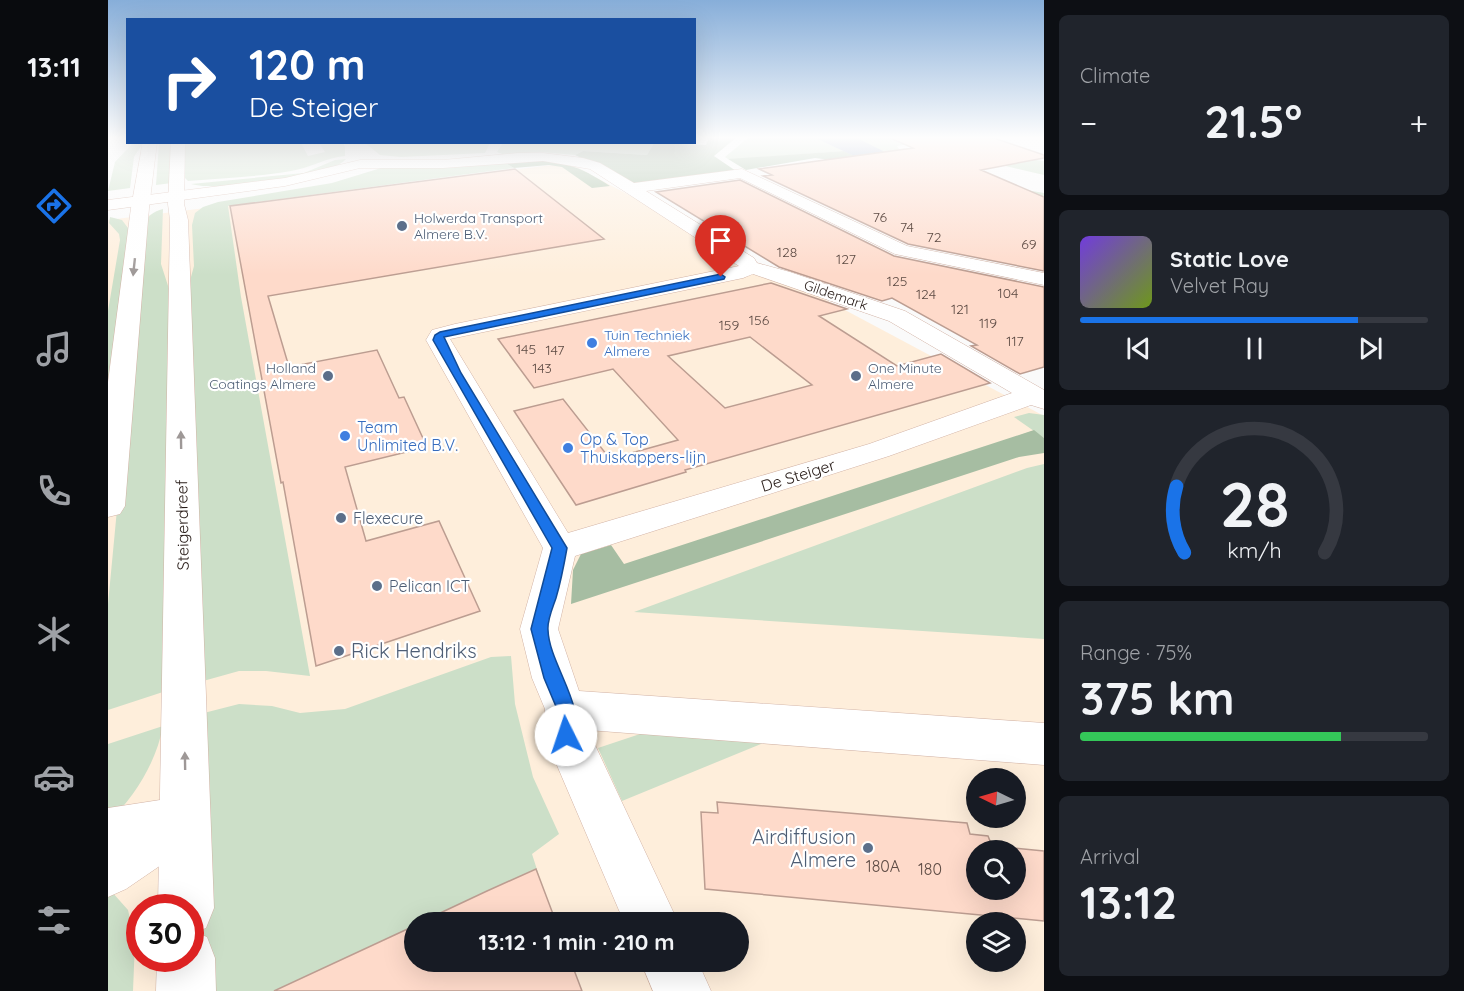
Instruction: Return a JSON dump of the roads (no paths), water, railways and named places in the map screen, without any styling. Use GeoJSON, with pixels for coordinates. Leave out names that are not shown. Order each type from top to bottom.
{"type":"FeatureCollection","features":[{"type":"Feature","properties":{"kind":"main road"},"geometry":{"type":"LineString","coordinates":[[108,506],[143,183]]}},
{"type":"Feature","properties":{"kind":"main road","name":"Steigerdreef"},"geometry":{"type":"LineString","coordinates":[[177,183],[186,894]]}},
{"type":"Feature","properties":{"kind":"main road"},"geometry":{"type":"LineString","coordinates":[[186,972],[186,991]]}},
{"type":"Feature","properties":{"kind":"street","name":"Gildemark"},"geometry":{"type":"LineString","coordinates":[[140,204],[317,183]]}},
{"type":"Feature","properties":{"kind":"street","name":"Gildemark"},"geometry":{"type":"LineString","coordinates":[[623,183],[747,262],[750,267],[783,276],[897,316],[1039,398]]}},
{"type":"Feature","properties":{"kind":"street"},"geometry":{"type":"LineString","coordinates":[[631,188],[666,183]]}},
{"type":"Feature","properties":{"kind":"street"},"geometry":{"type":"LineString","coordinates":[[762,183],[902,250],[1044,279]]}},
{"type":"Feature","properties":{"kind":"street"},"geometry":{"type":"LineString","coordinates":[[108,205],[140,204]]}},
{"type":"Feature","properties":{"kind":"street"},"geometry":{"type":"LineString","coordinates":[[108,212],[140,204]]}},
{"type":"Feature","properties":{"kind":"street"},"geometry":{"type":"LineString","coordinates":[[646,912],[566,735],[566,709],[553,678],[539,629],[560,548],[438,340],[440,335],[743,272],[750,267]]}},
{"type":"Feature","properties":{"kind":"street","name":"De Steiger"},"geometry":{"type":"LineString","coordinates":[[560,548],[879,450],[1039,398]]}},
{"type":"Feature","properties":{"kind":"street"},"geometry":{"type":"LineString","coordinates":[[566,709],[1044,744]]}},
{"type":"Feature","properties":{"kind":"street"},"geometry":{"type":"LineString","coordinates":[[108,833],[186,820]]}},
{"type":"Feature","properties":{"kind":"street"},"geometry":{"type":"LineString","coordinates":[[108,871],[186,820]]}},
{"type":"Feature","properties":{"kind":"street"},"geometry":{"type":"LineString","coordinates":[[673,972],[682,991]]}},
{"type":"Feature","properties":{"kind":"water"},"geometry":{"type":"Polygon","coordinates":[[[913,183],[941,183],[956,203],[913,183]]]}},
{"type":"Feature","properties":{"kind":"place","name":"Holwerda Transport Almere B.V."},"geometry":{"type":"Point","coordinates":[402,226]}},
{"type":"Feature","properties":{"kind":"place","name":"Tuin Techniek Almere"},"geometry":{"type":"Point","coordinates":[592,343]}},
{"type":"Feature","properties":{"kind":"place","name":"Holland Coatings Almere"},"geometry":{"type":"Point","coordinates":[328,376]}},
{"type":"Feature","properties":{"kind":"place","name":"One Minute Almere"},"geometry":{"type":"Point","coordinates":[856,376]}},
{"type":"Feature","properties":{"kind":"place","name":"Team Unlimited B.V."},"geometry":{"type":"Point","coordinates":[345,436]}},
{"type":"Feature","properties":{"kind":"place","name":"Op & Top Thuiskappers-lijn"},"geometry":{"type":"Point","coordinates":[568,448]}},
{"type":"Feature","properties":{"kind":"place","name":"Flexecure"},"geometry":{"type":"Point","coordinates":[341,518]}},
{"type":"Feature","properties":{"kind":"place","name":"Pelican ICT"},"geometry":{"type":"Point","coordinates":[377,586]}},
{"type":"Feature","properties":{"kind":"place","name":"Rick Hendriks"},"geometry":{"type":"Point","coordinates":[339,651]}},
{"type":"Feature","properties":{"kind":"place","name":"Airdiffusion Almere"},"geometry":{"type":"Point","coordinates":[868,848]}}]}
